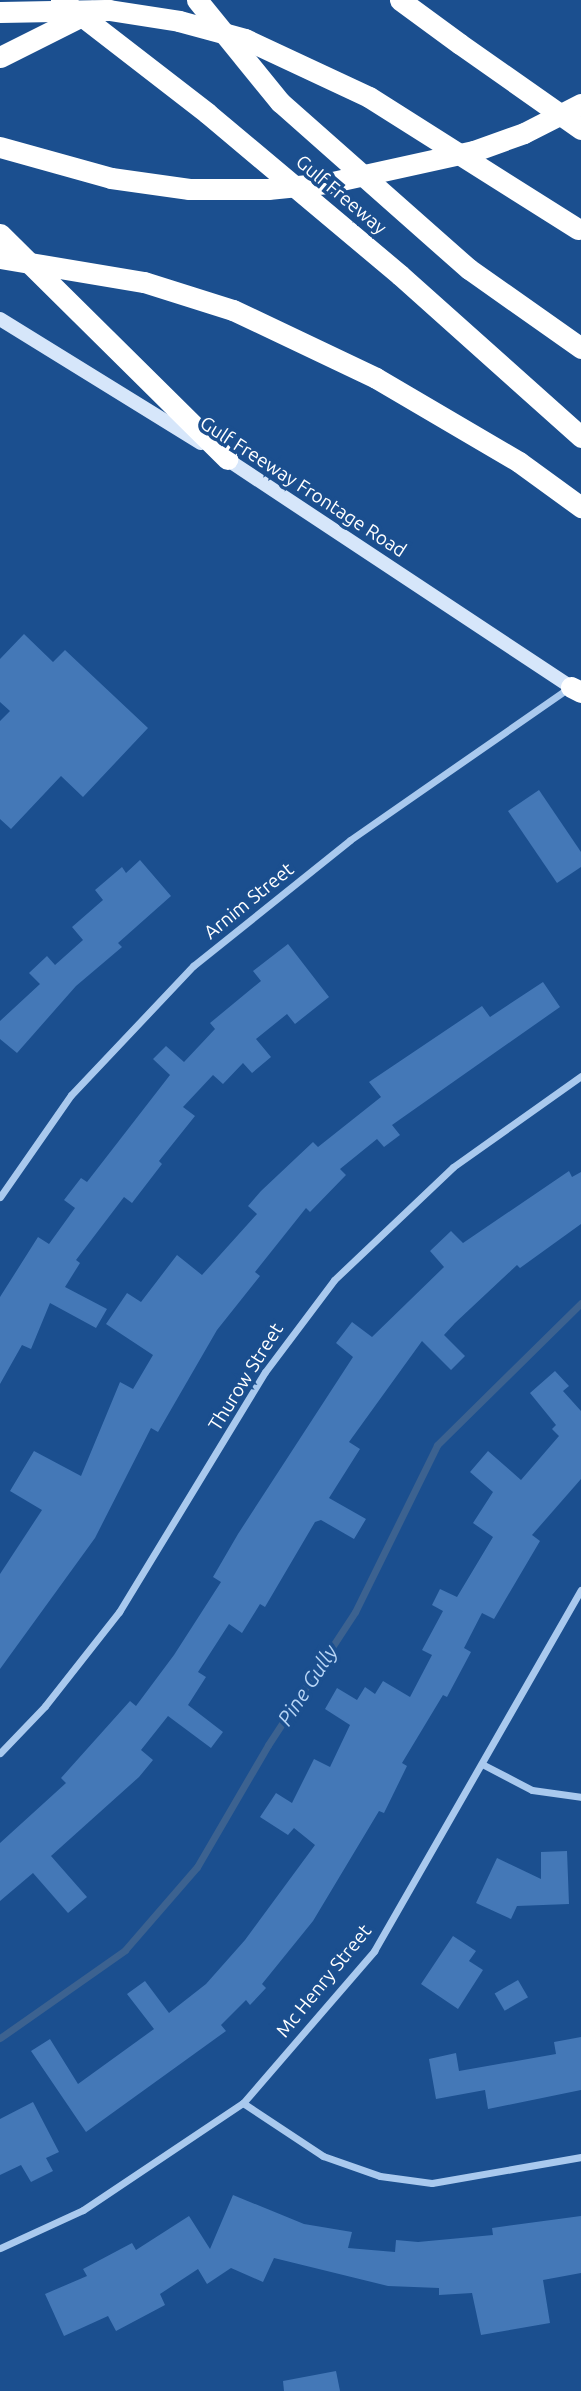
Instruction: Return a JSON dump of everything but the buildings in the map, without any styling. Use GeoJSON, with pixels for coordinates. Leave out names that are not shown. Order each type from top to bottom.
{"type":"FeatureCollection","features":[{"type":"Feature","properties":{"kind":"highway","name":"Gulf Freeway"},"geometry":{"type":"LineString","coordinates":[[61,0],[207,113],[400,275],[581,437]]}},
{"type":"Feature","properties":{"kind":"highway"},"geometry":{"type":"LineString","coordinates":[[0,57],[115,0]]}},
{"type":"Feature","properties":{"kind":"highway","name":"Gulf Freeway"},"geometry":{"type":"LineString","coordinates":[[197,0],[281,103],[469,269],[581,348]]}},
{"type":"Feature","properties":{"kind":"highway"},"geometry":{"type":"LineString","coordinates":[[400,0],[581,130]]}},
{"type":"Feature","properties":{"kind":"highway"},"geometry":{"type":"LineString","coordinates":[[0,12],[109,10],[245,39],[369,97],[579,230]]}},
{"type":"Feature","properties":{"kind":"highway"},"geometry":{"type":"LineString","coordinates":[[0,147],[111,178],[188,189],[268,189],[328,184],[474,151],[524,133],[581,104]]}},
{"type":"Feature","properties":{"kind":"highway"},"geometry":{"type":"LineString","coordinates":[[0,234],[227,459]]}},
{"type":"Feature","properties":{"kind":"highway"},"geometry":{"type":"LineString","coordinates":[[0,258],[144,282],[233,310],[376,378],[519,462],[581,507]]}},
{"type":"Feature","properties":{"kind":"main road","name":"Gulf Freeway Frontage Road"},"geometry":{"type":"LineString","coordinates":[[0,319],[227,459],[578,691]]}},
{"type":"Feature","properties":{"kind":"street","name":"Arnim Street"},"geometry":{"type":"LineString","coordinates":[[0,1197],[71,1095],[193,966],[350,840],[578,691]]}},
{"type":"Feature","properties":{"kind":"street","name":"Thurow Street"},"geometry":{"type":"LineString","coordinates":[[0,1753],[45,1706],[119,1612],[265,1371],[334,1280],[453,1167],[581,1076]]}},
{"type":"Feature","properties":{"kind":"street","name":"Mc Henry Street"},"geometry":{"type":"LineString","coordinates":[[0,2248],[83,2210],[243,2103],[374,1951],[581,1590]]}},
{"type":"Feature","properties":{"kind":"street"},"geometry":{"type":"LineString","coordinates":[[482,1764],[532,1790],[581,1797]]}},
{"type":"Feature","properties":{"kind":"street"},"geometry":{"type":"LineString","coordinates":[[243,2103],[323,2156],[380,2176],[432,2183],[581,2157]]}},
{"type":"Feature","properties":{"kind":"waterway","name":"Pine Gully"},"geometry":{"type":"LineString","coordinates":[[0,2038],[125,1950],[197,1867],[268,1745],[355,1612],[437,1445],[581,1303]]}}]}
